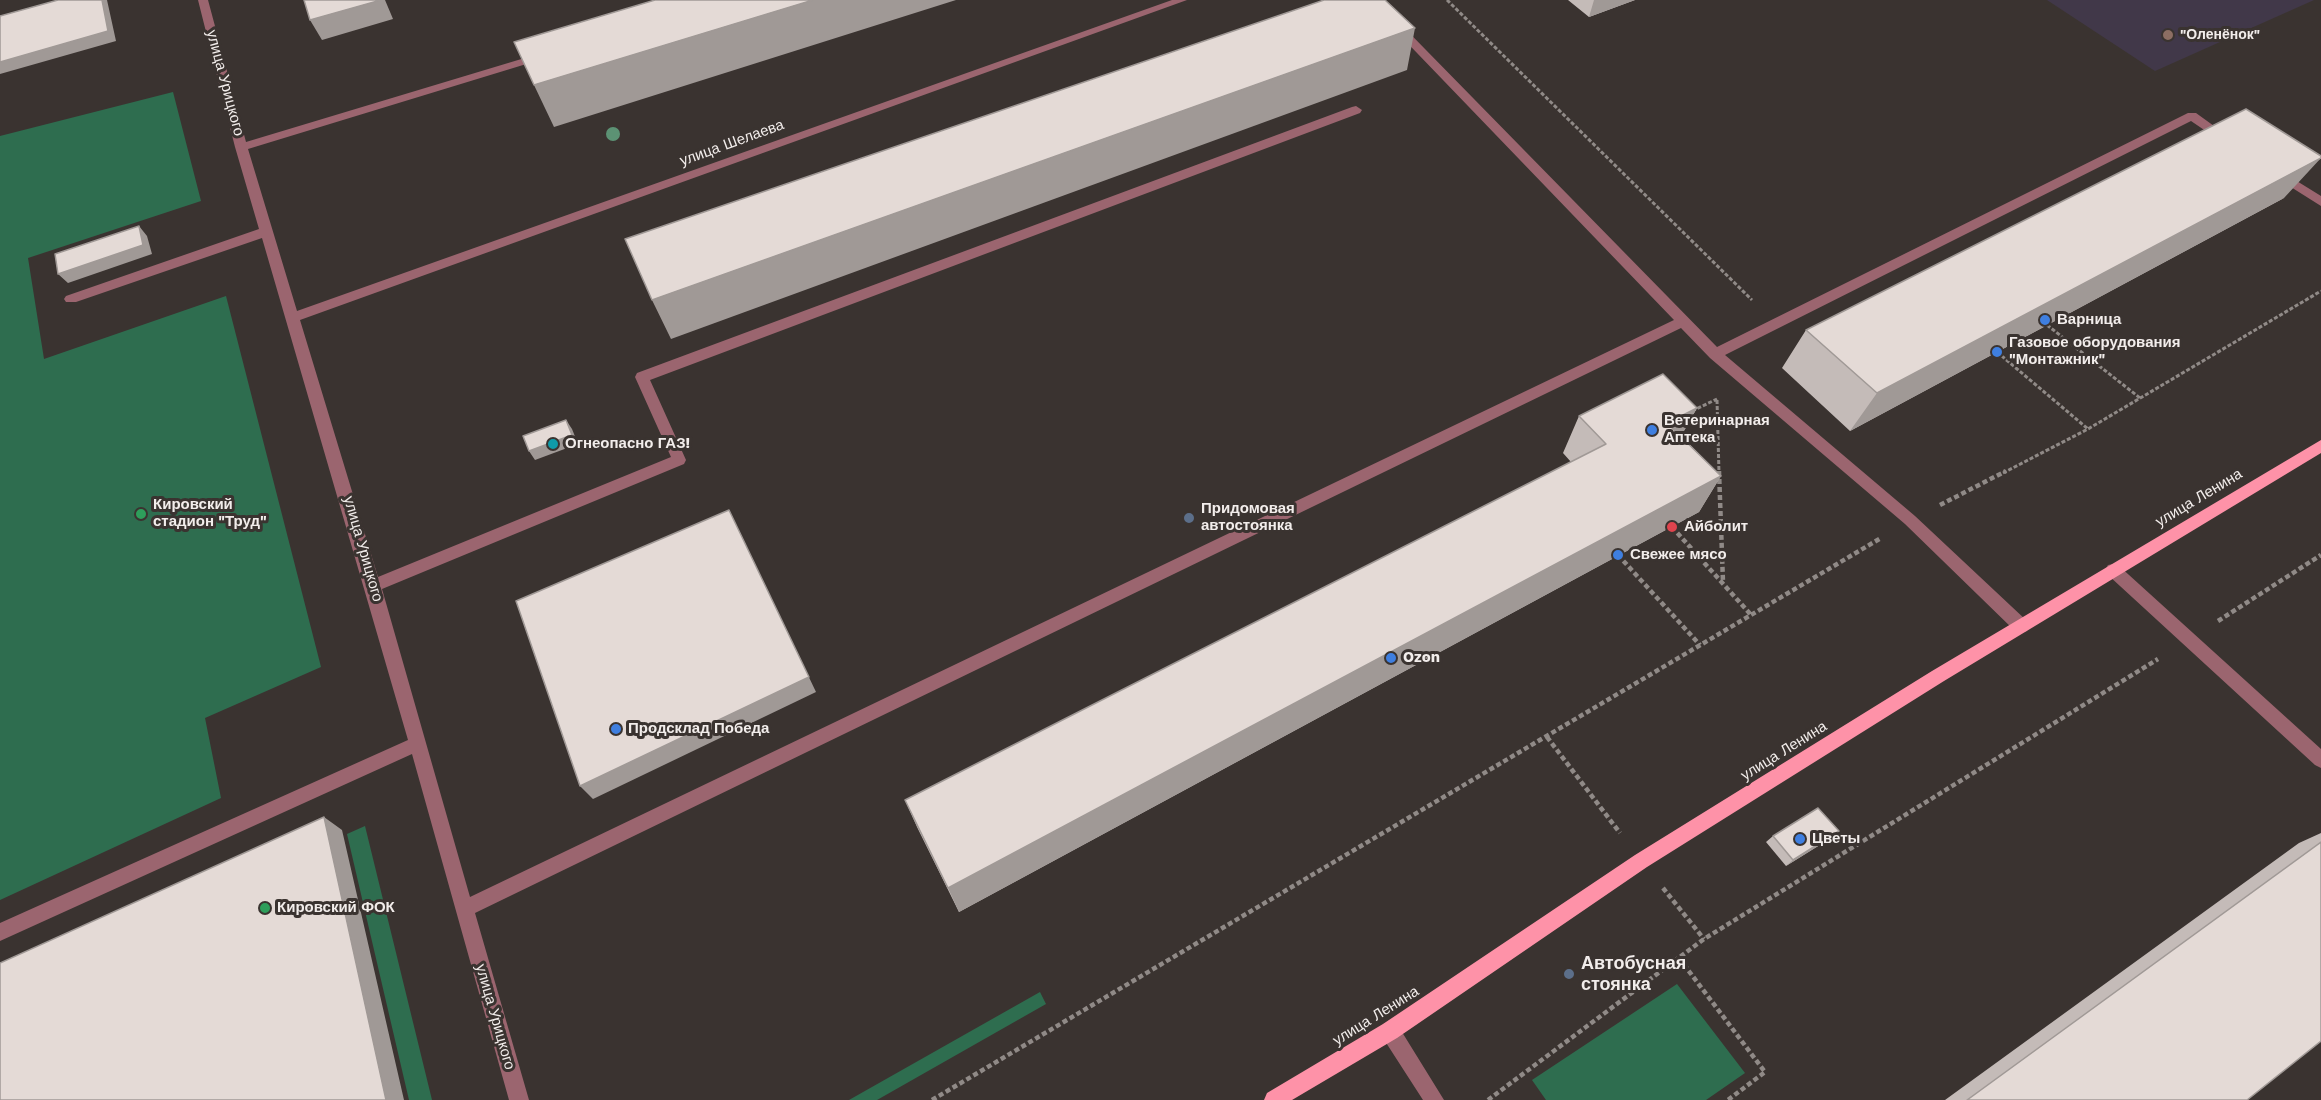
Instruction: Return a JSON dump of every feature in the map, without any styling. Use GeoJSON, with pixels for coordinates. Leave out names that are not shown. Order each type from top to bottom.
{"type":"FeatureCollection","features":[{"type":"Feature","properties":{"kind":"main road","name":"улица Ленина"},"geometry":{"type":"LineString","coordinates":[[1274,1100],[1390,1031],[1641,861],[2021,626],[2321,446]]}},
{"type":"Feature","properties":{"kind":"street","name":"улица Урицкого"},"geometry":{"type":"LineString","coordinates":[[202,0],[241,147],[374,586],[519,1100]]}},
{"type":"Feature","properties":{"kind":"street","name":"улица Шелаева"},"geometry":{"type":"LineString","coordinates":[[294,317],[1182,0]]}},
{"type":"Feature","properties":{"kind":"street"},"geometry":{"type":"LineString","coordinates":[[1371,0],[1715,354],[1910,520],[2021,626]]}},
{"type":"Feature","properties":{"kind":"street"},"geometry":{"type":"LineString","coordinates":[[241,147],[559,51]]}},
{"type":"Feature","properties":{"kind":"street"},"geometry":{"type":"LineString","coordinates":[[374,586],[679,460],[642,377],[1356,110]]}},
{"type":"Feature","properties":{"kind":"street"},"geometry":{"type":"LineString","coordinates":[[1715,354],[2192,116],[2242,149]]}},
{"type":"Feature","properties":{"kind":"street"},"geometry":{"type":"LineString","coordinates":[[2272,169],[2321,202]]}},
{"type":"Feature","properties":{"kind":"street"},"geometry":{"type":"LineString","coordinates":[[71,299],[268,231]]}},
{"type":"Feature","properties":{"kind":"street"},"geometry":{"type":"LineString","coordinates":[[465,909],[1683,321]]}},
{"type":"Feature","properties":{"kind":"street"},"geometry":{"type":"LineString","coordinates":[[2113,570],[2321,760]]}},
{"type":"Feature","properties":{"kind":"street"},"geometry":{"type":"LineString","coordinates":[[0,932],[419,743]]}},
{"type":"Feature","properties":{"kind":"street"},"geometry":{"type":"LineString","coordinates":[[1390,1031],[1434,1100]]}},
{"type":"Feature","properties":{"kind":"path"},"geometry":{"type":"LineString","coordinates":[[1447,0],[1776,323]]}},
{"type":"Feature","properties":{"kind":"path"},"geometry":{"type":"LineString","coordinates":[[932,1100],[1752,616],[1910,520],[2088,429],[2321,291]]}},
{"type":"Feature","properties":{"kind":"path"},"geometry":{"type":"LineString","coordinates":[[2047,325],[2140,398]]}},
{"type":"Feature","properties":{"kind":"path"},"geometry":{"type":"LineString","coordinates":[[1997,352],[2088,429]]}},
{"type":"Feature","properties":{"kind":"path"},"geometry":{"type":"LineString","coordinates":[[1715,354],[1723,582]]}},
{"type":"Feature","properties":{"kind":"path"},"geometry":{"type":"LineString","coordinates":[[1688,414],[1717,399]]}},
{"type":"Feature","properties":{"kind":"path"},"geometry":{"type":"LineString","coordinates":[[1672,527],[1752,616]]}},
{"type":"Feature","properties":{"kind":"path"},"geometry":{"type":"LineString","coordinates":[[1618,555],[1700,645]]}},
{"type":"Feature","properties":{"kind":"path"},"geometry":{"type":"LineString","coordinates":[[1488,1100],[1714,933],[2190,639],[2321,555]]}},
{"type":"Feature","properties":{"kind":"path"},"geometry":{"type":"LineString","coordinates":[[1679,958],[1766,1072],[1728,1100]]}},
{"type":"Feature","properties":{"kind":"shaded area","name":"\"Оленёнок\""},"geometry":{"type":"Polygon","coordinates":[[[2047,0],[2314,0],[2155,71],[2047,0]]]}},
{"type":"Feature","properties":{"kind":"green space","name":"Кировский стадион \"Труд\""},"geometry":{"type":"Polygon","coordinates":[[[173,92],[201,201],[28,258],[44,359],[226,296],[321,667],[205,718],[221,798],[0,900],[0,136],[173,92]]]}},
{"type":"Feature","properties":{"kind":"green space"},"geometry":{"type":"Polygon","coordinates":[[[365,826],[432,1100],[409,1100],[347,834],[365,826]]]}},
{"type":"Feature","properties":{"kind":"green space"},"geometry":{"type":"Polygon","coordinates":[[[1677,984],[1745,1073],[1706,1100],[1546,1100],[1532,1080],[1677,984]]]}},
{"type":"Feature","properties":{"kind":"green space"},"geometry":{"type":"Polygon","coordinates":[[[1040,992],[1046,1004],[877,1100],[849,1100],[1040,992]]]}},
{"type":"Feature","properties":{"kind":"building"},"geometry":{"type":"Polygon","coordinates":[[[58,0],[102,0],[108,31],[0,62],[0,16],[58,0]]]}},
{"type":"Feature","properties":{"kind":"building"},"geometry":{"type":"Polygon","coordinates":[[[304,0],[381,0],[310,20],[304,0]]]}},
{"type":"Feature","properties":{"kind":"building"},"geometry":{"type":"Polygon","coordinates":[[[655,0],[813,0],[534,85],[514,42],[655,0]]]}},
{"type":"Feature","properties":{"kind":"building"},"geometry":{"type":"Polygon","coordinates":[[[1324,0],[1385,0],[1415,28],[652,300],[625,239],[1324,0]]]}},
{"type":"Feature","properties":{"kind":"building"},"geometry":{"type":"Polygon","coordinates":[[[2246,109],[2321,158],[1877,393],[1806,330],[2246,109]]]}},
{"type":"Feature","properties":{"kind":"building"},"geometry":{"type":"Polygon","coordinates":[[[139,226],[143,245],[58,274],[55,254],[139,226]]]}},
{"type":"Feature","properties":{"kind":"building"},"geometry":{"type":"Polygon","coordinates":[[[1663,374],[1697,408],[1667,423],[1721,476],[948,888],[905,800],[1606,444],[1579,416],[1663,374]]]}},
{"type":"Feature","properties":{"kind":"building"},"geometry":{"type":"Polygon","coordinates":[[[566,420],[572,435],[529,451],[523,436],[566,420]]]}},
{"type":"Feature","properties":{"kind":"building"},"geometry":{"type":"Polygon","coordinates":[[[729,510],[809,677],[580,786],[516,601],[729,510]]]}},
{"type":"Feature","properties":{"kind":"building"},"geometry":{"type":"Polygon","coordinates":[[[1818,808],[1839,831],[1793,860],[1773,836],[1818,808]]]}},
{"type":"Feature","properties":{"kind":"building","name":"Кировский ФОК"},"geometry":{"type":"Polygon","coordinates":[[[324,817],[386,1100],[0,1100],[0,963],[324,817]]]}},
{"type":"Feature","properties":{"kind":"building"},"geometry":{"type":"Polygon","coordinates":[[[2321,842],[2321,1041],[2247,1100],[1967,1100],[2321,842]]]}},
{"type":"Feature","properties":{"kind":"place","name":"\"Оленёнок\""},"geometry":{"type":"Point","coordinates":[2168,35]}},
{"type":"Feature","properties":{"kind":"place","name":"Варница"},"geometry":{"type":"Point","coordinates":[2045,320]}},
{"type":"Feature","properties":{"kind":"place","name":"Газовое оборудования \"Монтажник\""},"geometry":{"type":"Point","coordinates":[1997,352]}},
{"type":"Feature","properties":{"kind":"place","name":"Ветеринарная Аптека"},"geometry":{"type":"Point","coordinates":[1652,430]}},
{"type":"Feature","properties":{"kind":"place","name":"Огнеопасно ГАЗ!"},"geometry":{"type":"Point","coordinates":[553,444]}},
{"type":"Feature","properties":{"kind":"place","name":"Кировский стадион \"Труд\""},"geometry":{"type":"Point","coordinates":[141,514]}},
{"type":"Feature","properties":{"kind":"place","name":"Придомовая автостоянка"},"geometry":{"type":"Point","coordinates":[1189,518]}},
{"type":"Feature","properties":{"kind":"place","name":"Айболит"},"geometry":{"type":"Point","coordinates":[1672,527]}},
{"type":"Feature","properties":{"kind":"place","name":"Свежее мясо"},"geometry":{"type":"Point","coordinates":[1618,555]}},
{"type":"Feature","properties":{"kind":"place","name":"Ozon"},"geometry":{"type":"Point","coordinates":[1391,658]}},
{"type":"Feature","properties":{"kind":"place","name":"Продсклад Победа"},"geometry":{"type":"Point","coordinates":[616,729]}},
{"type":"Feature","properties":{"kind":"place","name":"Цветы"},"geometry":{"type":"Point","coordinates":[1800,839]}},
{"type":"Feature","properties":{"kind":"place","name":"Кировский ФОК"},"geometry":{"type":"Point","coordinates":[265,908]}},
{"type":"Feature","properties":{"kind":"place","name":"Автобусная стоянка"},"geometry":{"type":"Point","coordinates":[1569,974]}}]}
